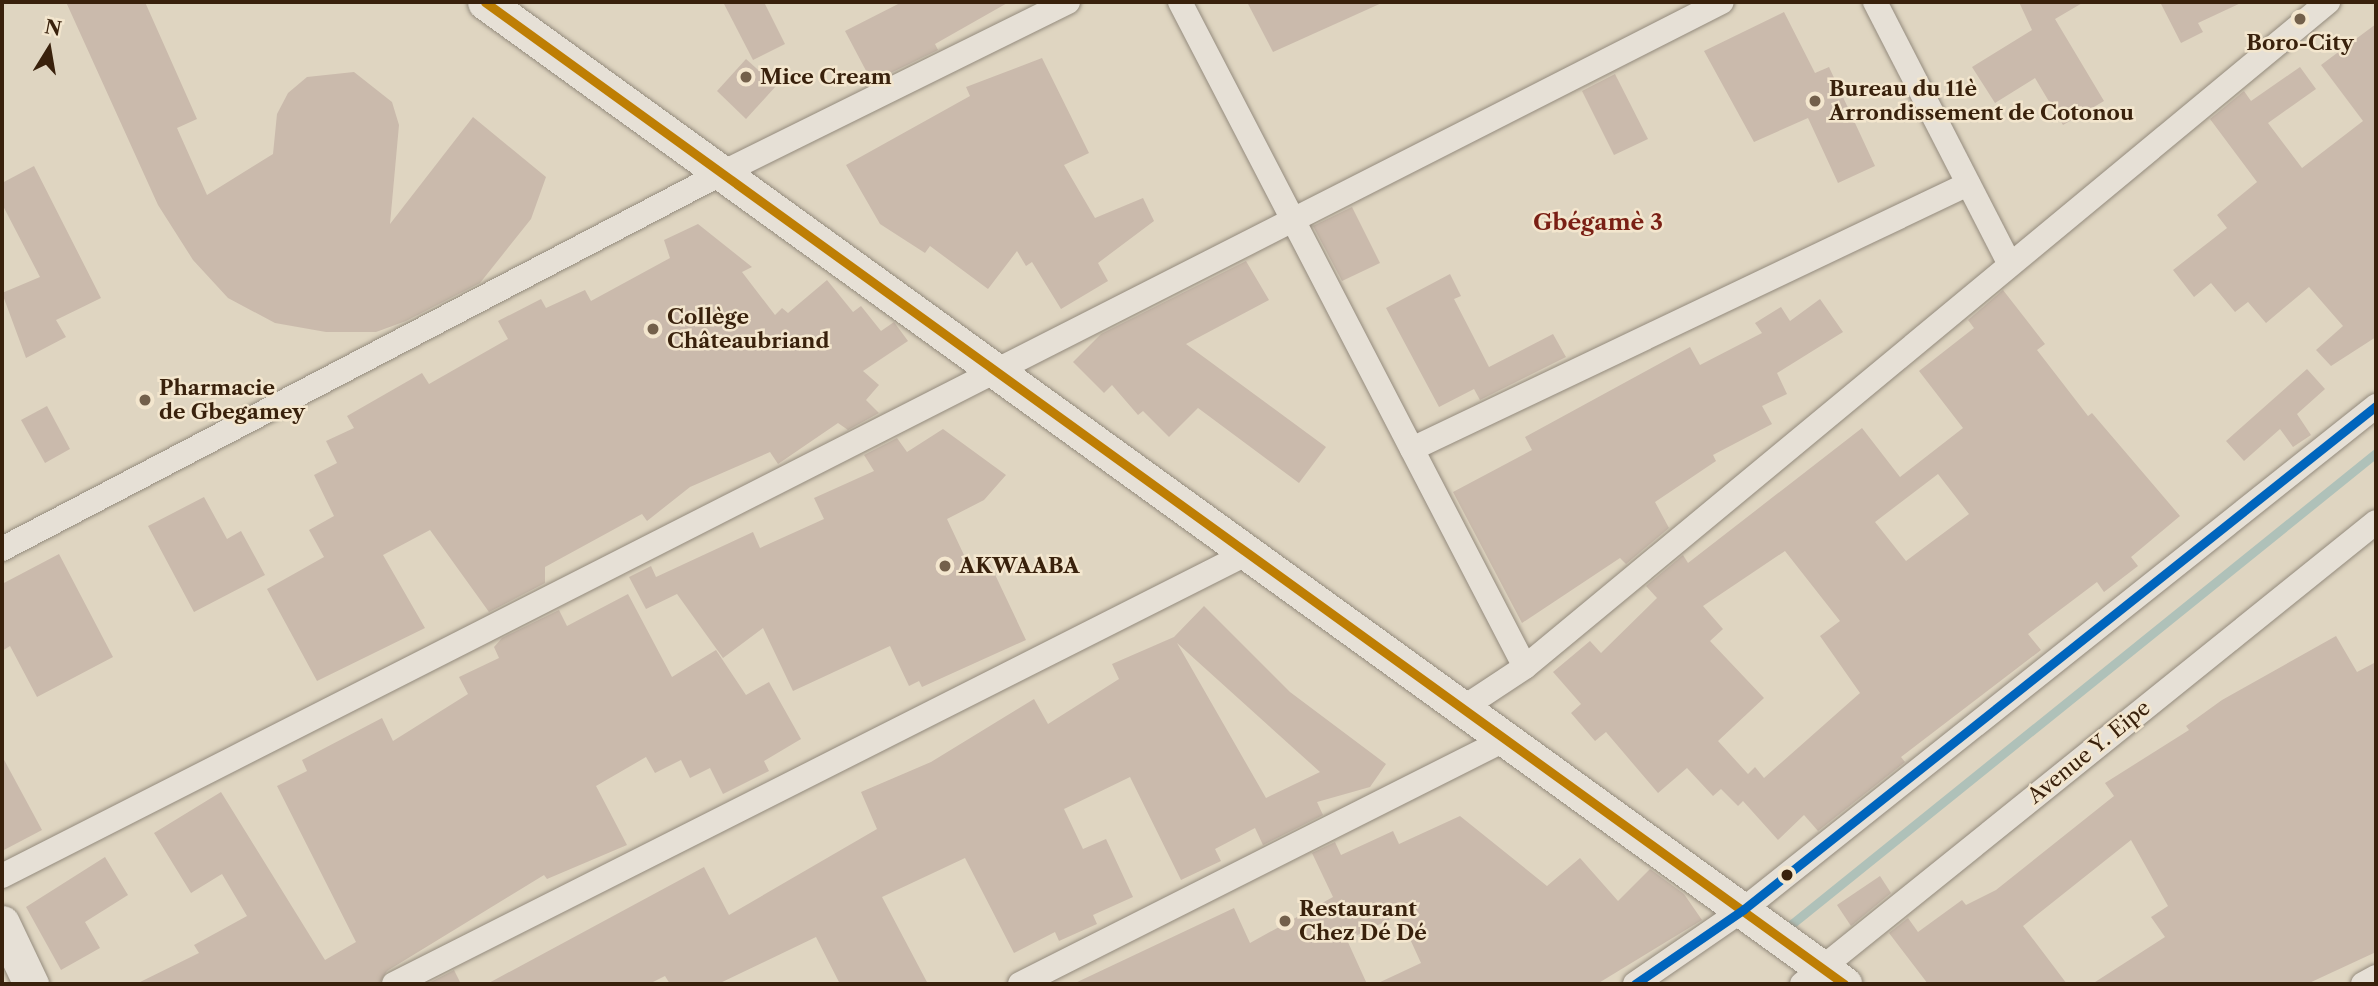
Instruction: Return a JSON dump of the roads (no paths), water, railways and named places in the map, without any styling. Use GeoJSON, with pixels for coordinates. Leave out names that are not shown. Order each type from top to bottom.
{"type":"FeatureCollection","features":[{"type":"Feature","properties":{"kind":"main road"},"geometry":{"type":"LineString","coordinates":[[485,2],[1744,909],[1822,979]]}},
{"type":"Feature","properties":{"kind":"main road"},"geometry":{"type":"LineString","coordinates":[[2,923],[31,984]]}},
{"type":"Feature","properties":{"kind":"street"},"geometry":{"type":"LineString","coordinates":[[2,549],[722,173],[1068,2]]}},
{"type":"Feature","properties":{"kind":"street"},"geometry":{"type":"LineString","coordinates":[[1180,2],[1525,667]]}},
{"type":"Feature","properties":{"kind":"street"},"geometry":{"type":"LineString","coordinates":[[2,876],[1722,2]]}},
{"type":"Feature","properties":{"kind":"street"},"geometry":{"type":"LineString","coordinates":[[1875,2],[2008,261]]}},
{"type":"Feature","properties":{"kind":"street"},"geometry":{"type":"LineString","coordinates":[[1463,708],[1525,667],[2008,261],[2328,2]]}},
{"type":"Feature","properties":{"kind":"street"},"geometry":{"type":"LineString","coordinates":[[1412,449],[1968,184]]}},
{"type":"Feature","properties":{"kind":"street"},"geometry":{"type":"LineString","coordinates":[[1635,984],[1744,909],[2376,406]]}},
{"type":"Feature","properties":{"kind":"street","name":"Avenue Y. Eipe"},"geometry":{"type":"LineString","coordinates":[[1822,979],[2376,522]]}},
{"type":"Feature","properties":{"kind":"street"},"geometry":{"type":"LineString","coordinates":[[394,984],[1248,553]]}},
{"type":"Feature","properties":{"kind":"street"},"geometry":{"type":"LineString","coordinates":[[1020,984],[1506,739]]}},
{"type":"Feature","properties":{"kind":"street"},"geometry":{"type":"LineString","coordinates":[[2363,984],[2376,977]]}},
{"type":"Feature","properties":{"kind":"waterway"},"geometry":{"type":"LineString","coordinates":[[1783,931],[2376,453]]}},
{"type":"Feature","properties":{"kind":"place","name":"Boro-City"},"geometry":{"type":"Point","coordinates":[2300,19]}},
{"type":"Feature","properties":{"kind":"place","name":"Mice Cream"},"geometry":{"type":"Point","coordinates":[746,77]}},
{"type":"Feature","properties":{"kind":"place","name":"Bureau du 11è Arrondissement de Cotonou"},"geometry":{"type":"Point","coordinates":[1815,101]}},
{"type":"Feature","properties":{"kind":"place","name":"Collège Châteaubriand"},"geometry":{"type":"Point","coordinates":[653,329]}},
{"type":"Feature","properties":{"kind":"place","name":"Pharmacie de Gbegamey"},"geometry":{"type":"Point","coordinates":[145,400]}},
{"type":"Feature","properties":{"kind":"place","name":"AKWAABA"},"geometry":{"type":"Point","coordinates":[945,566]}},
{"type":"Feature","properties":{"kind":"place","name":"Restaurant Chez Dé Dé"},"geometry":{"type":"Point","coordinates":[1285,921]}},
{"type":"Feature","properties":{"kind":"district","name":"Gbégamè 3"},"geometry":{"type":"Point","coordinates":[1598,222]}}]}
